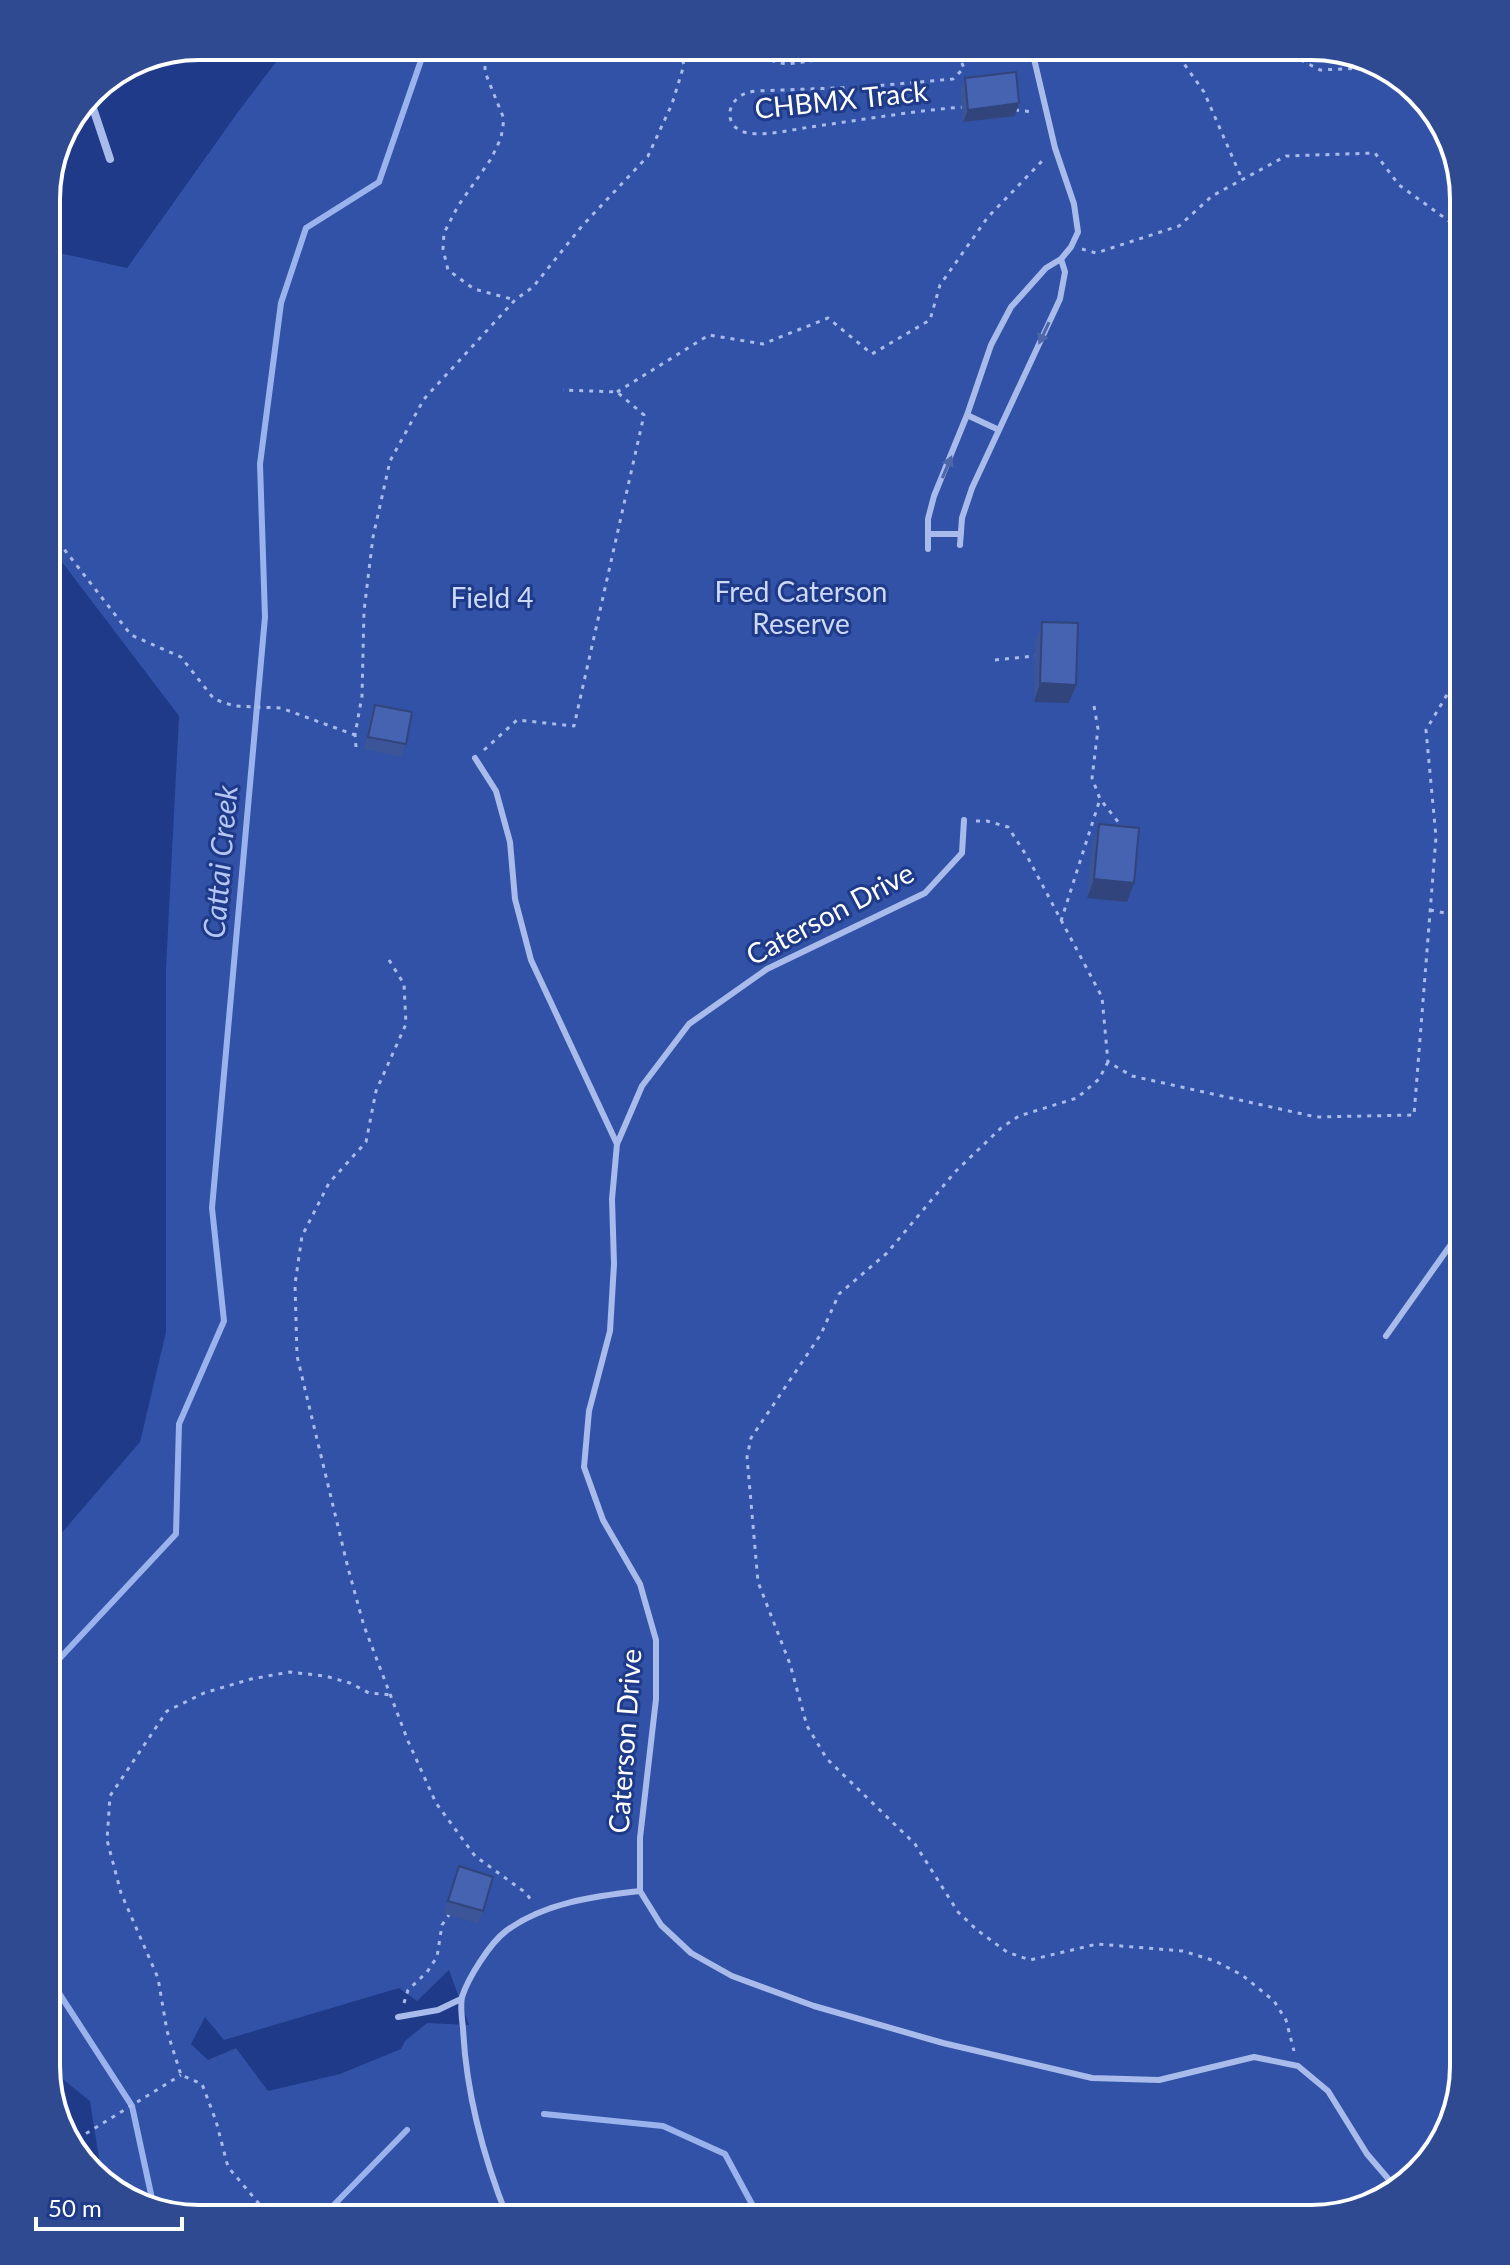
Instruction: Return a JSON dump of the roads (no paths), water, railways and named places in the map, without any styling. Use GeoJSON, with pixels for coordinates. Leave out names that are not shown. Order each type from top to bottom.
{"type":"FeatureCollection","features":[{"type":"Feature","properties":{"kind":"street"},"geometry":{"type":"LineString","coordinates":[[94,110],[110,159]]}},
{"type":"Feature","properties":{"kind":"lane"},"geometry":{"type":"LineString","coordinates":[[928,549],[928,519],[934,496],[991,345],[1011,307],[1046,268],[1061,259],[1078,232],[1074,204],[1055,148],[1034,60]]}},
{"type":"Feature","properties":{"kind":"lane"},"geometry":{"type":"LineString","coordinates":[[960,545],[965,506],[1060,299],[1065,272],[1061,259]]}},
{"type":"Feature","properties":{"kind":"lane"},"geometry":{"type":"LineString","coordinates":[[967,415],[999,430]]}},
{"type":"Feature","properties":{"kind":"lane"},"geometry":{"type":"LineString","coordinates":[[928,534],[961,534]]}},
{"type":"Feature","properties":{"kind":"lane"},"geometry":{"type":"LineString","coordinates":[[475,758],[496,791],[500,804],[510,842],[515,899],[531,960],[617,1144]]}},
{"type":"Feature","properties":{"kind":"lane","name":"Caterson Drive"},"geometry":{"type":"LineString","coordinates":[[640,1891],[640,1838],[656,1699],[656,1640],[640,1584],[603,1520],[584,1467],[589,1411],[610,1331],[614,1264],[612,1199],[617,1144],[642,1086],[689,1024],[767,969],[925,893],[962,853],[964,820]]}},
{"type":"Feature","properties":{"kind":"lane"},"geometry":{"type":"LineString","coordinates":[[1386,1336],[1450,1246]]}},
{"type":"Feature","properties":{"kind":"lane"},"geometry":{"type":"LineString","coordinates":[[503,2205],[473,2108],[464,2055],[461,1999],[480,1962],[503,1932],[538,1912],[598,1895],[640,1891],[661,1925],[691,1953],[732,1976],[814,2006],[943,2043],[1092,2078],[1159,2080],[1254,2057],[1298,2066],[1328,2091],[1367,2154],[1389,2180]]}},
{"type":"Feature","properties":{"kind":"lane"},"geometry":{"type":"LineString","coordinates":[[398,2017],[438,2010],[461,1999]]}},
{"type":"Feature","properties":{"kind":"waterway","name":"Cattai Creek"},"geometry":{"type":"LineString","coordinates":[[60,1658],[176,1534],[179,1424],[224,1321],[212,1208],[265,617],[260,464],[281,303],[306,228],[379,182],[421,60]]}},
{"type":"Feature","properties":{"kind":"waterway","name":"Cattai Creek"},"geometry":{"type":"LineString","coordinates":[[60,1995],[132,2106],[152,2197]]}},
{"type":"Feature","properties":{"kind":"waterway"},"geometry":{"type":"LineString","coordinates":[[544,2114],[663,2126],[725,2154],[752,2205]]}},
{"type":"Feature","properties":{"kind":"waterway"},"geometry":{"type":"LineString","coordinates":[[334,2205],[407,2130]]}},
{"type":"Feature","properties":{"kind":"park label","name":"Field 4"},"geometry":{"type":"Point","coordinates":[492,598]}},
{"type":"Feature","properties":{"kind":"park label","name":"Fred Caterson Reserve"},"geometry":{"type":"Point","coordinates":[801,608]}}]}
